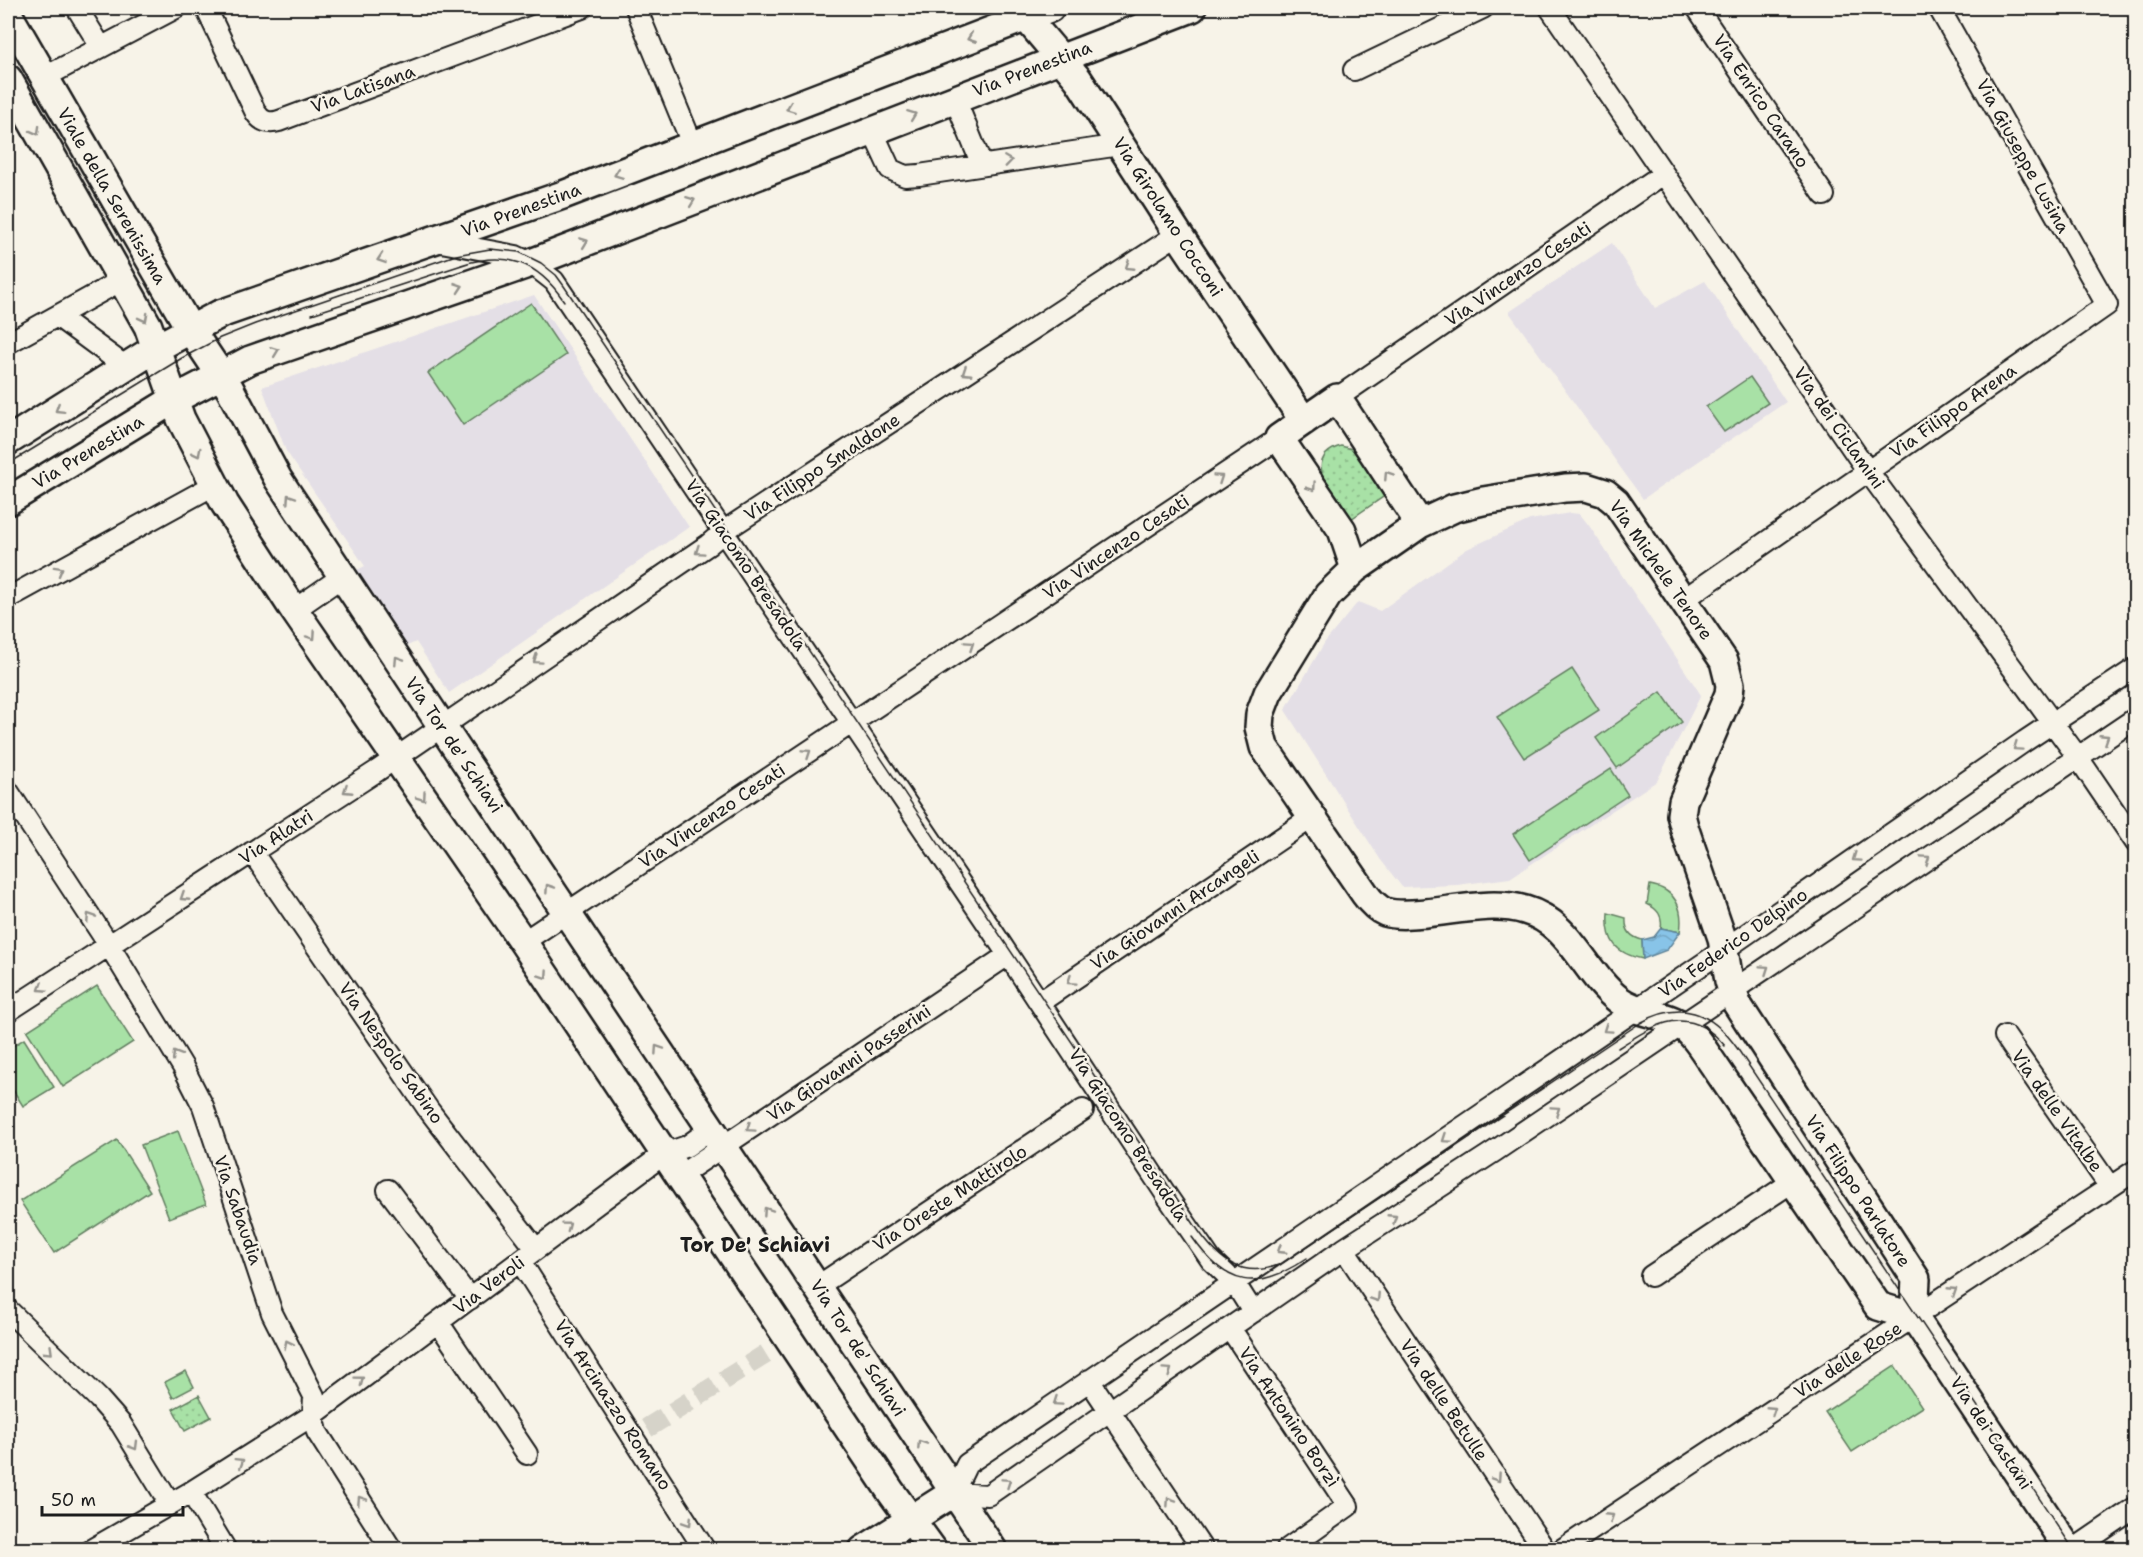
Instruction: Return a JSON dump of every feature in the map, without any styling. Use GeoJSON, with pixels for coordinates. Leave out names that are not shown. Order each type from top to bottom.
{"type":"FeatureCollection","features":[{"type":"Feature","properties":{"kind":"main road","name":"Via Prenestina"},"geometry":{"type":"LineString","coordinates":[[8,501],[173,399],[221,374],[289,345],[531,263],[1192,8]]}},
{"type":"Feature","properties":{"kind":"main road","name":"Via Prenestina"},"geometry":{"type":"LineString","coordinates":[[8,441],[156,348],[231,310],[436,241],[693,146],[1032,11]]}},
{"type":"Feature","properties":{"kind":"main road","name":"Via Girolamo Cocconi"},"geometry":{"type":"LineString","coordinates":[[1032,11],[1304,421]]}},
{"type":"Feature","properties":{"kind":"main road","name":"Viale della Serenissima"},"geometry":{"type":"LineString","coordinates":[[8,14],[190,329],[221,374]]}},
{"type":"Feature","properties":{"kind":"main road","name":"Viale della Serenissima"},"geometry":{"type":"LineString","coordinates":[[11,94],[123,280],[148,326],[173,399]]}},
{"type":"Feature","properties":{"kind":"main road","name":"Via Tor de' Schiavi"},"geometry":{"type":"LineString","coordinates":[[221,374],[278,479],[993,1550]]}},
{"type":"Feature","properties":{"kind":"main road","name":"Via Vincenzo Cesati"},"geometry":{"type":"LineString","coordinates":[[1279,438],[1337,398]]}},
{"type":"Feature","properties":{"kind":"main road"},"geometry":{"type":"LineString","coordinates":[[1337,398],[1420,524]]}},
{"type":"Feature","properties":{"kind":"main road"},"geometry":{"type":"LineString","coordinates":[[173,399],[214,485],[294,610],[523,942],[884,1482],[933,1550]]}},
{"type":"Feature","properties":{"kind":"main road"},"geometry":{"type":"LineString","coordinates":[[1279,438],[1342,530],[1354,569]]}},
{"type":"Feature","properties":{"kind":"main road","name":"Via Michele Tenore"},"geometry":{"type":"LineString","coordinates":[[1681,1025],[1628,1006],[1611,993],[1558,928],[1535,913],[1514,907],[1399,914],[1378,908],[1365,894],[1311,818],[1264,747],[1261,738],[1260,714],[1272,684],[1334,588],[1354,569],[1420,524],[1443,512],[1472,503],[1565,488],[1592,488],[1605,493],[1616,502],[1720,655],[1730,685],[1726,703],[1683,801],[1681,815],[1725,949]]}},
{"type":"Feature","properties":{"kind":"main road","name":"Via Filippo Parlatore"},"geometry":{"type":"LineString","coordinates":[[1725,949],[1732,991],[1744,1017],[1917,1279],[1914,1317]]}},
{"type":"Feature","properties":{"kind":"main road"},"geometry":{"type":"LineString","coordinates":[[1681,1025],[1693,1036],[1716,1068],[1878,1306],[1914,1317]]}},
{"type":"Feature","properties":{"kind":"main road","name":"Via dei Castani"},"geometry":{"type":"LineString","coordinates":[[1914,1317],[2071,1550]]}},
{"type":"Feature","properties":{"kind":"main road"},"geometry":{"type":"LineString","coordinates":[[863,1550],[953,1493]]}},
{"type":"Feature","properties":{"kind":"street"},"geometry":{"type":"LineString","coordinates":[[78,8],[101,48]]}},
{"type":"Feature","properties":{"kind":"street"},"geometry":{"type":"LineString","coordinates":[[44,78],[176,8]]}},
{"type":"Feature","properties":{"kind":"street","name":"Via Latisana"},"geometry":{"type":"LineString","coordinates":[[206,8],[256,113],[262,120],[269,123],[582,8]]}},
{"type":"Feature","properties":{"kind":"street"},"geometry":{"type":"LineString","coordinates":[[636,8],[693,146]]}},
{"type":"Feature","properties":{"kind":"street"},"geometry":{"type":"LineString","coordinates":[[1354,70],[1484,8]]}},
{"type":"Feature","properties":{"kind":"street","name":"Via dei Ciclamini"},"geometry":{"type":"LineString","coordinates":[[1550,8],[1867,470],[2053,722],[2136,843]]}},
{"type":"Feature","properties":{"kind":"street","name":"Via Enrico Carano"},"geometry":{"type":"LineString","coordinates":[[1697,8],[1824,195]]}},
{"type":"Feature","properties":{"kind":"street","name":"Via Giuseppe Lusina"},"geometry":{"type":"LineString","coordinates":[[1939,8],[2107,305]]}},
{"type":"Feature","properties":{"kind":"street"},"geometry":{"type":"LineString","coordinates":[[955,99],[982,165]]}},
{"type":"Feature","properties":{"kind":"street"},"geometry":{"type":"LineString","coordinates":[[872,130],[888,165],[900,175],[919,175],[1120,145]]}},
{"type":"Feature","properties":{"kind":"street","name":"Via Vincenzo Cesati"},"geometry":{"type":"LineString","coordinates":[[1337,398],[1663,174]]}},
{"type":"Feature","properties":{"kind":"street","name":"Via Filippo Smaldone"},"geometry":{"type":"LineString","coordinates":[[442,727],[724,532],[1178,234]]}},
{"type":"Feature","properties":{"kind":"street","name":"Via Giacomo Bresadola"},"geometry":{"type":"LineString","coordinates":[[436,241],[516,256],[531,263],[554,281],[1042,1006],[1169,1199],[1211,1260],[1234,1281],[1253,1312]]}},
{"type":"Feature","properties":{"kind":"street"},"geometry":{"type":"LineString","coordinates":[[8,343],[123,280]]}},
{"type":"Feature","properties":{"kind":"street","name":"Via Filippo Arena"},"geometry":{"type":"LineString","coordinates":[[1683,600],[2107,305]]}},
{"type":"Feature","properties":{"kind":"street"},"geometry":{"type":"LineString","coordinates":[[57,316],[126,367]]}},
{"type":"Feature","properties":{"kind":"street","name":"Via Vincenzo Cesati"},"geometry":{"type":"LineString","coordinates":[[566,913],[1279,438]]}},
{"type":"Feature","properties":{"kind":"street"},"geometry":{"type":"LineString","coordinates":[[8,598],[214,485]]}},
{"type":"Feature","properties":{"kind":"street"},"geometry":{"type":"LineString","coordinates":[[294,610],[343,576]]}},
{"type":"Feature","properties":{"kind":"street","name":"Via Federico Delpino"},"geometry":{"type":"LineString","coordinates":[[1089,1380],[1725,949],[2053,722],[2136,668]]}},
{"type":"Feature","properties":{"kind":"street","name":"Via Federico Delpino"},"geometry":{"type":"LineString","coordinates":[[1230,1328],[2136,717]]}},
{"type":"Feature","properties":{"kind":"street","name":"Via Alatri"},"geometry":{"type":"LineString","coordinates":[[8,1011],[442,727]]}},
{"type":"Feature","properties":{"kind":"street"},"geometry":{"type":"LineString","coordinates":[[8,791],[109,945]]}},
{"type":"Feature","properties":{"kind":"street","name":"Via Giovanni Arcangeli"},"geometry":{"type":"LineString","coordinates":[[1042,1006],[1311,818]]}},
{"type":"Feature","properties":{"kind":"street","name":"Via Nespolo Sabino"},"geometry":{"type":"LineString","coordinates":[[252,852],[528,1255]]}},
{"type":"Feature","properties":{"kind":"street"},"geometry":{"type":"LineString","coordinates":[[523,942],[566,913]]}},
{"type":"Feature","properties":{"kind":"street","name":"Via Sabaudia"},"geometry":{"type":"LineString","coordinates":[[109,945],[183,1067],[203,1106],[273,1313],[314,1396],[313,1415],[317,1432],[392,1550]]}},
{"type":"Feature","properties":{"kind":"street","name":"Via Giovanni Passerini"},"geometry":{"type":"LineString","coordinates":[[718,1137],[974,980],[1008,956]]}},
{"type":"Feature","properties":{"kind":"street","name":"Via delle Vitalbe"},"geometry":{"type":"LineString","coordinates":[[2005,1036],[2109,1187]]}},
{"type":"Feature","properties":{"kind":"street","name":"Via Oreste Mattirolo"},"geometry":{"type":"LineString","coordinates":[[818,1286],[1083,1110]]}},
{"type":"Feature","properties":{"kind":"street"},"geometry":{"type":"LineString","coordinates":[[664,1154],[718,1137]]}},
{"type":"Feature","properties":{"kind":"street"},"geometry":{"type":"LineString","coordinates":[[679,1176],[718,1137]]}},
{"type":"Feature","properties":{"kind":"street","name":"Via Veroli"},"geometry":{"type":"LineString","coordinates":[[90,1550],[191,1492],[313,1415],[664,1154]]}},
{"type":"Feature","properties":{"kind":"street","name":"Via delle Rose"},"geometry":{"type":"LineString","coordinates":[[1561,1550],[2136,1170]]}},
{"type":"Feature","properties":{"kind":"street"},"geometry":{"type":"LineString","coordinates":[[1651,1276],[1792,1182]]}},
{"type":"Feature","properties":{"kind":"street"},"geometry":{"type":"LineString","coordinates":[[388,1190],[470,1299]]}},
{"type":"Feature","properties":{"kind":"street","name":"Via delle Betulle"},"geometry":{"type":"LineString","coordinates":[[1344,1249],[1545,1550]]}},
{"type":"Feature","properties":{"kind":"street","name":"Via Arcinazzo Romano"},"geometry":{"type":"LineString","coordinates":[[528,1255],[705,1550]]}},
{"type":"Feature","properties":{"kind":"street"},"geometry":{"type":"LineString","coordinates":[[8,1310],[99,1399],[120,1424],[170,1504]]}},
{"type":"Feature","properties":{"kind":"street"},"geometry":{"type":"LineString","coordinates":[[438,1322],[526,1454]]}},
{"type":"Feature","properties":{"kind":"street"},"geometry":{"type":"LineString","coordinates":[[1203,1550],[1110,1412],[1089,1380],[967,1464],[953,1493],[988,1495],[1110,1412],[1230,1328]]}},
{"type":"Feature","properties":{"kind":"street","name":"Via Antonino Borzì"},"geometry":{"type":"LineString","coordinates":[[1230,1328],[1348,1506],[1286,1550]]}},
{"type":"Feature","properties":{"kind":"street"},"geometry":{"type":"LineString","coordinates":[[191,1492],[226,1550]]}},
{"type":"Feature","properties":{"kind":"street"},"geometry":{"type":"LineString","coordinates":[[2071,1550],[2136,1507]]}},
{"type":"Feature","properties":{"kind":"shaded area"},"geometry":{"type":"Polygon","coordinates":[[[1612,243],[1655,308],[1705,281],[1786,402],[1643,499],[1509,312],[1612,243]]]}},
{"type":"Feature","properties":{"kind":"shaded area"},"geometry":{"type":"Polygon","coordinates":[[[534,295],[689,527],[449,693],[416,642],[405,647],[357,570],[365,566],[286,451],[262,387],[534,295]]]}},
{"type":"Feature","properties":{"kind":"shaded area"},"geometry":{"type":"Polygon","coordinates":[[[1570,513],[1580,514],[1590,527],[1701,695],[1657,781],[1510,878],[1457,885],[1402,887],[1380,859],[1285,710],[1325,642],[1358,602],[1380,611],[1467,549],[1530,520],[1570,513]]]}},
{"type":"Feature","properties":{"kind":"green space"},"geometry":{"type":"Polygon","coordinates":[[[531,303],[566,355],[463,425],[428,373],[531,303]]]}},
{"type":"Feature","properties":{"kind":"green space"},"geometry":{"type":"Polygon","coordinates":[[[1750,377],[1768,403],[1724,432],[1706,407],[1750,377]]]}},
{"type":"Feature","properties":{"kind":"green space"},"geometry":{"type":"Polygon","coordinates":[[[1341,446],[1352,449],[1358,454],[1386,495],[1348,521],[1329,491],[1321,469],[1323,460],[1329,452],[1341,446]]]}},
{"type":"Feature","properties":{"kind":"green space"},"geometry":{"type":"Polygon","coordinates":[[[1572,669],[1599,710],[1524,758],[1497,717],[1572,669]]]}},
{"type":"Feature","properties":{"kind":"green space"},"geometry":{"type":"Polygon","coordinates":[[[1661,692],[1682,722],[1617,768],[1596,738],[1661,692]]]}},
{"type":"Feature","properties":{"kind":"green space"},"geometry":{"type":"Polygon","coordinates":[[[1611,769],[1628,795],[1530,860],[1513,834],[1611,769]]]}},
{"type":"Feature","properties":{"kind":"green space"},"geometry":{"type":"Polygon","coordinates":[[[1650,885],[1666,891],[1676,901],[1681,915],[1680,932],[1661,928],[1659,913],[1647,904],[1650,885]]]}},
{"type":"Feature","properties":{"kind":"green space"},"geometry":{"type":"Polygon","coordinates":[[[1608,913],[1626,918],[1629,932],[1642,940],[1643,959],[1626,954],[1615,945],[1609,931],[1608,913]]]}},
{"type":"Feature","properties":{"kind":"green space"},"geometry":{"type":"Polygon","coordinates":[[[97,986],[133,1042],[63,1087],[27,1031],[97,986]]]}},
{"type":"Feature","properties":{"kind":"green space"},"geometry":{"type":"Polygon","coordinates":[[[24,1039],[54,1087],[23,1106],[8,1082],[8,1049],[24,1039]]]}},
{"type":"Feature","properties":{"kind":"green space"},"geometry":{"type":"Polygon","coordinates":[[[178,1131],[206,1204],[169,1218],[141,1145],[178,1131]]]}},
{"type":"Feature","properties":{"kind":"green space"},"geometry":{"type":"Polygon","coordinates":[[[117,1140],[150,1191],[54,1253],[20,1201],[117,1140]]]}},
{"type":"Feature","properties":{"kind":"green space"},"geometry":{"type":"Polygon","coordinates":[[[1895,1366],[1922,1407],[1852,1452],[1825,1412],[1895,1366]]]}},
{"type":"Feature","properties":{"kind":"green space"},"geometry":{"type":"Polygon","coordinates":[[[186,1371],[194,1387],[173,1398],[165,1382],[186,1371]]]}},
{"type":"Feature","properties":{"kind":"green space"},"geometry":{"type":"Polygon","coordinates":[[[199,1395],[211,1417],[185,1431],[173,1409],[199,1395]]]}},
{"type":"Feature","properties":{"kind":"water"},"geometry":{"type":"Polygon","coordinates":[[[1661,928],[1680,932],[1667,950],[1643,959],[1642,940],[1654,937],[1661,928]]]}},
{"type":"Feature","properties":{"kind":"tunnel"},"geometry":{"type":"LineString","coordinates":[[647,1428],[774,1349]]}},
{"type":"Feature","properties":{"kind":"tram line"},"geometry":{"type":"LineString","coordinates":[[8,464],[182,358],[220,338],[255,324],[456,255],[490,249],[519,252],[541,263],[556,275],[564,286],[1198,1230],[1223,1258],[1243,1268],[1255,1270],[1281,1264],[1640,1023],[1669,1012],[1694,1013],[1717,1025],[1737,1048],[2074,1550]]}},
{"type":"Feature","properties":{"kind":"tram line"},"geometry":{"type":"LineString","coordinates":[[461,265],[492,259],[519,263],[543,277],[564,301]]}},
{"type":"Feature","properties":{"kind":"tram line"},"geometry":{"type":"LineString","coordinates":[[312,314],[468,263]]}},
{"type":"Feature","properties":{"kind":"tram line"},"geometry":{"type":"LineString","coordinates":[[1618,1048],[1646,1031],[1673,1021],[1686,1021],[1699,1025],[1712,1033],[1725,1046]]}},
{"type":"Feature","properties":{"kind":"tram line"},"geometry":{"type":"LineString","coordinates":[[1192,1237],[1218,1267],[1231,1275],[1244,1279],[1258,1280],[1273,1276],[1307,1258]]}},
{"type":"Feature","properties":{"kind":"district","name":"Tor De' Schiavi"},"geometry":{"type":"Point","coordinates":[755,1245]}}]}
